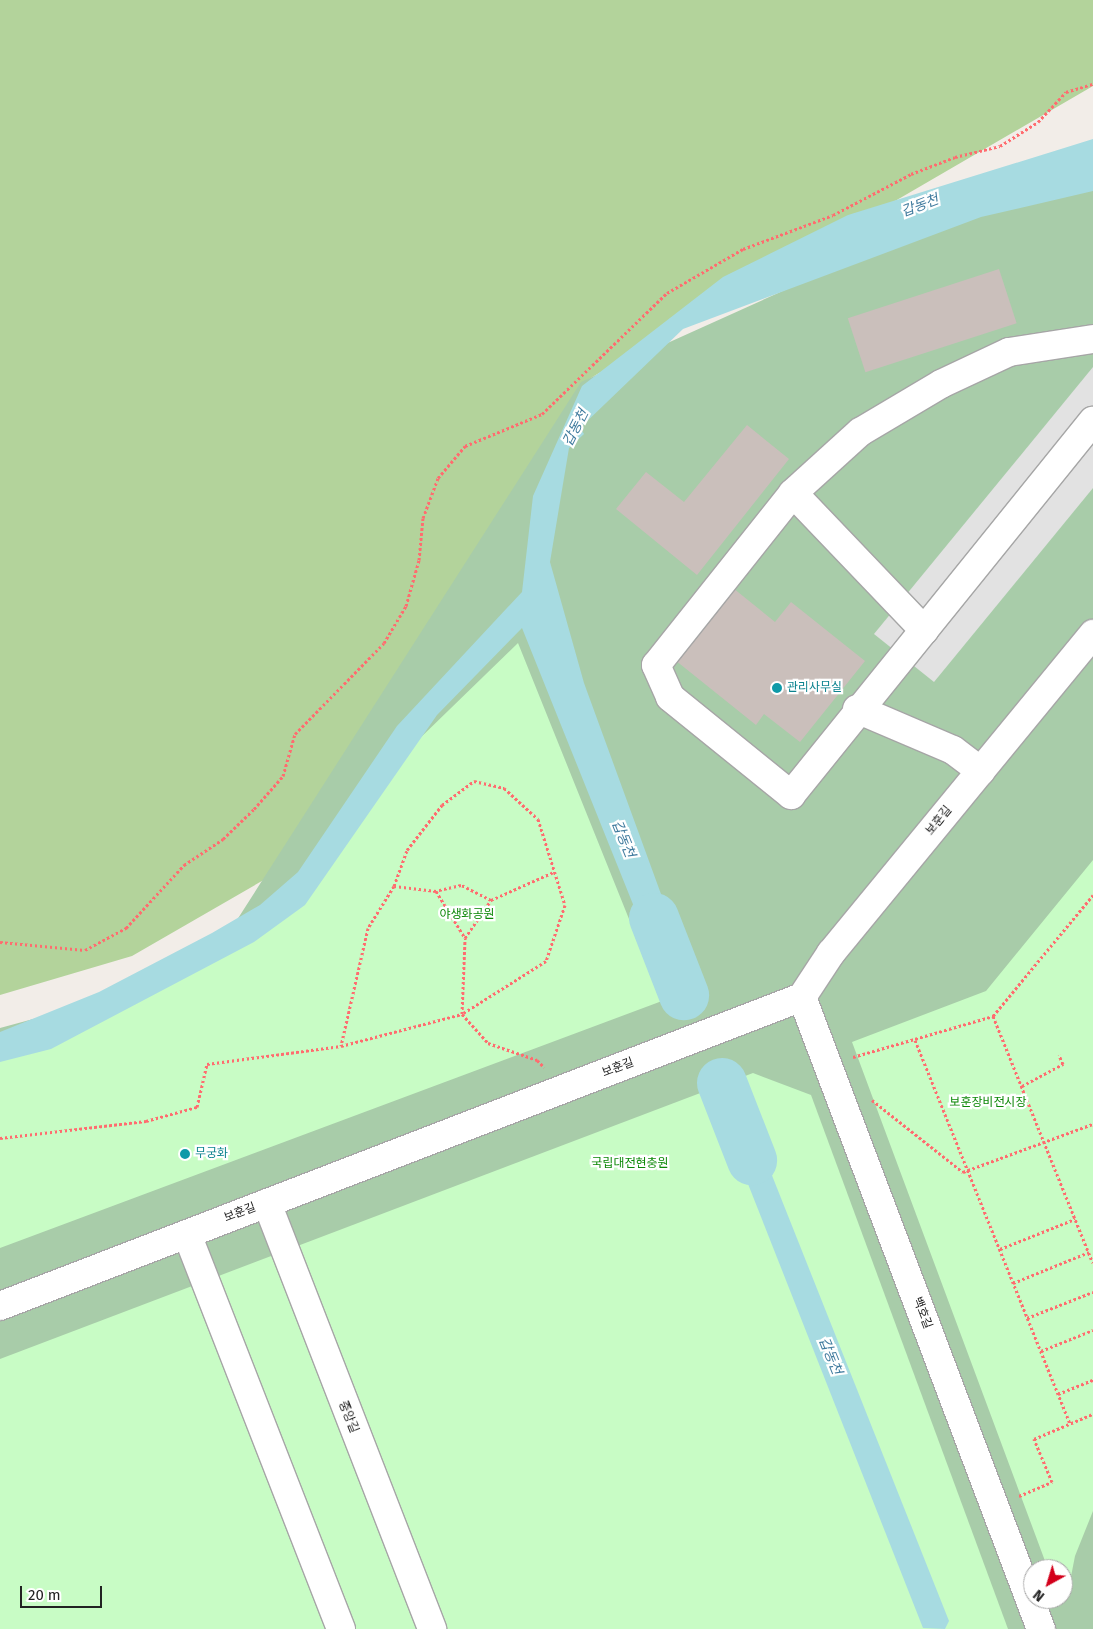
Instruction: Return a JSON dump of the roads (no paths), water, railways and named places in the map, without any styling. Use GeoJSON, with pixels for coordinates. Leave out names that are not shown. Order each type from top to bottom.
{"type":"FeatureCollection","features":[{"type":"Feature","properties":{"kind":"lane"},"geometry":{"type":"LineString","coordinates":[[1093,340],[1009,352],[941,384],[860,432],[793,492],[656,665],[670,697],[790,794],[1093,421]]}},
{"type":"Feature","properties":{"kind":"lane"},"geometry":{"type":"LineString","coordinates":[[793,492],[924,630]]}},
{"type":"Feature","properties":{"kind":"lane","name":"보훈길"},"geometry":{"type":"LineString","coordinates":[[0,1306],[802,997],[832,954],[1093,634]]}},
{"type":"Feature","properties":{"kind":"lane"},"geometry":{"type":"LineString","coordinates":[[858,709],[953,750],[981,771]]}},
{"type":"Feature","properties":{"kind":"lane","name":"백호길"},"geometry":{"type":"LineString","coordinates":[[802,997],[1042,1629]]}},
{"type":"Feature","properties":{"kind":"lane","name":"중앙길"},"geometry":{"type":"LineString","coordinates":[[267,1203],[432,1629]]}},
{"type":"Feature","properties":{"kind":"lane"},"geometry":{"type":"LineString","coordinates":[[187,1234],[341,1629]]}},
{"type":"Feature","properties":{"kind":"water"},"geometry":{"type":"Polygon","coordinates":[[[1093,139],[1093,191],[981,217],[683,329],[580,428],[584,434],[569,448],[550,562],[584,683],[688,968],[678,982],[661,974],[522,628],[437,715],[305,905],[254,942],[51,1049],[0,1062],[0,1032],[99,992],[212,933],[260,905],[298,872],[397,726],[522,592],[533,496],[582,386],[723,277],[848,215],[1093,139]]]}},
{"type":"Feature","properties":{"kind":"water"},"geometry":{"type":"Polygon","coordinates":[[[727,1096],[737,1097],[746,1110],[949,1621],[945,1629],[923,1628],[722,1118],[727,1096]]]}},
{"type":"Feature","properties":{"kind":"waterway","name":"갑동천"},"geometry":{"type":"LineString","coordinates":[[654,918],[684,995]]}},
{"type":"Feature","properties":{"kind":"waterway","name":"갑동천"},"geometry":{"type":"LineString","coordinates":[[722,1083],[752,1160]]}},
{"type":"Feature","properties":{"kind":"place","name":"관리사무실"},"geometry":{"type":"Point","coordinates":[777,688]}},
{"type":"Feature","properties":{"kind":"place","name":"무궁화"},"geometry":{"type":"Point","coordinates":[185,1154]}},
{"type":"Feature","properties":{"kind":"park label","name":"야생화공원"},"geometry":{"type":"Point","coordinates":[467,915]}},
{"type":"Feature","properties":{"kind":"park label","name":"보훈장비전시장"},"geometry":{"type":"Point","coordinates":[988,1103]}},
{"type":"Feature","properties":{"kind":"park label","name":"국립대전현충원"},"geometry":{"type":"Point","coordinates":[630,1164]}}]}
